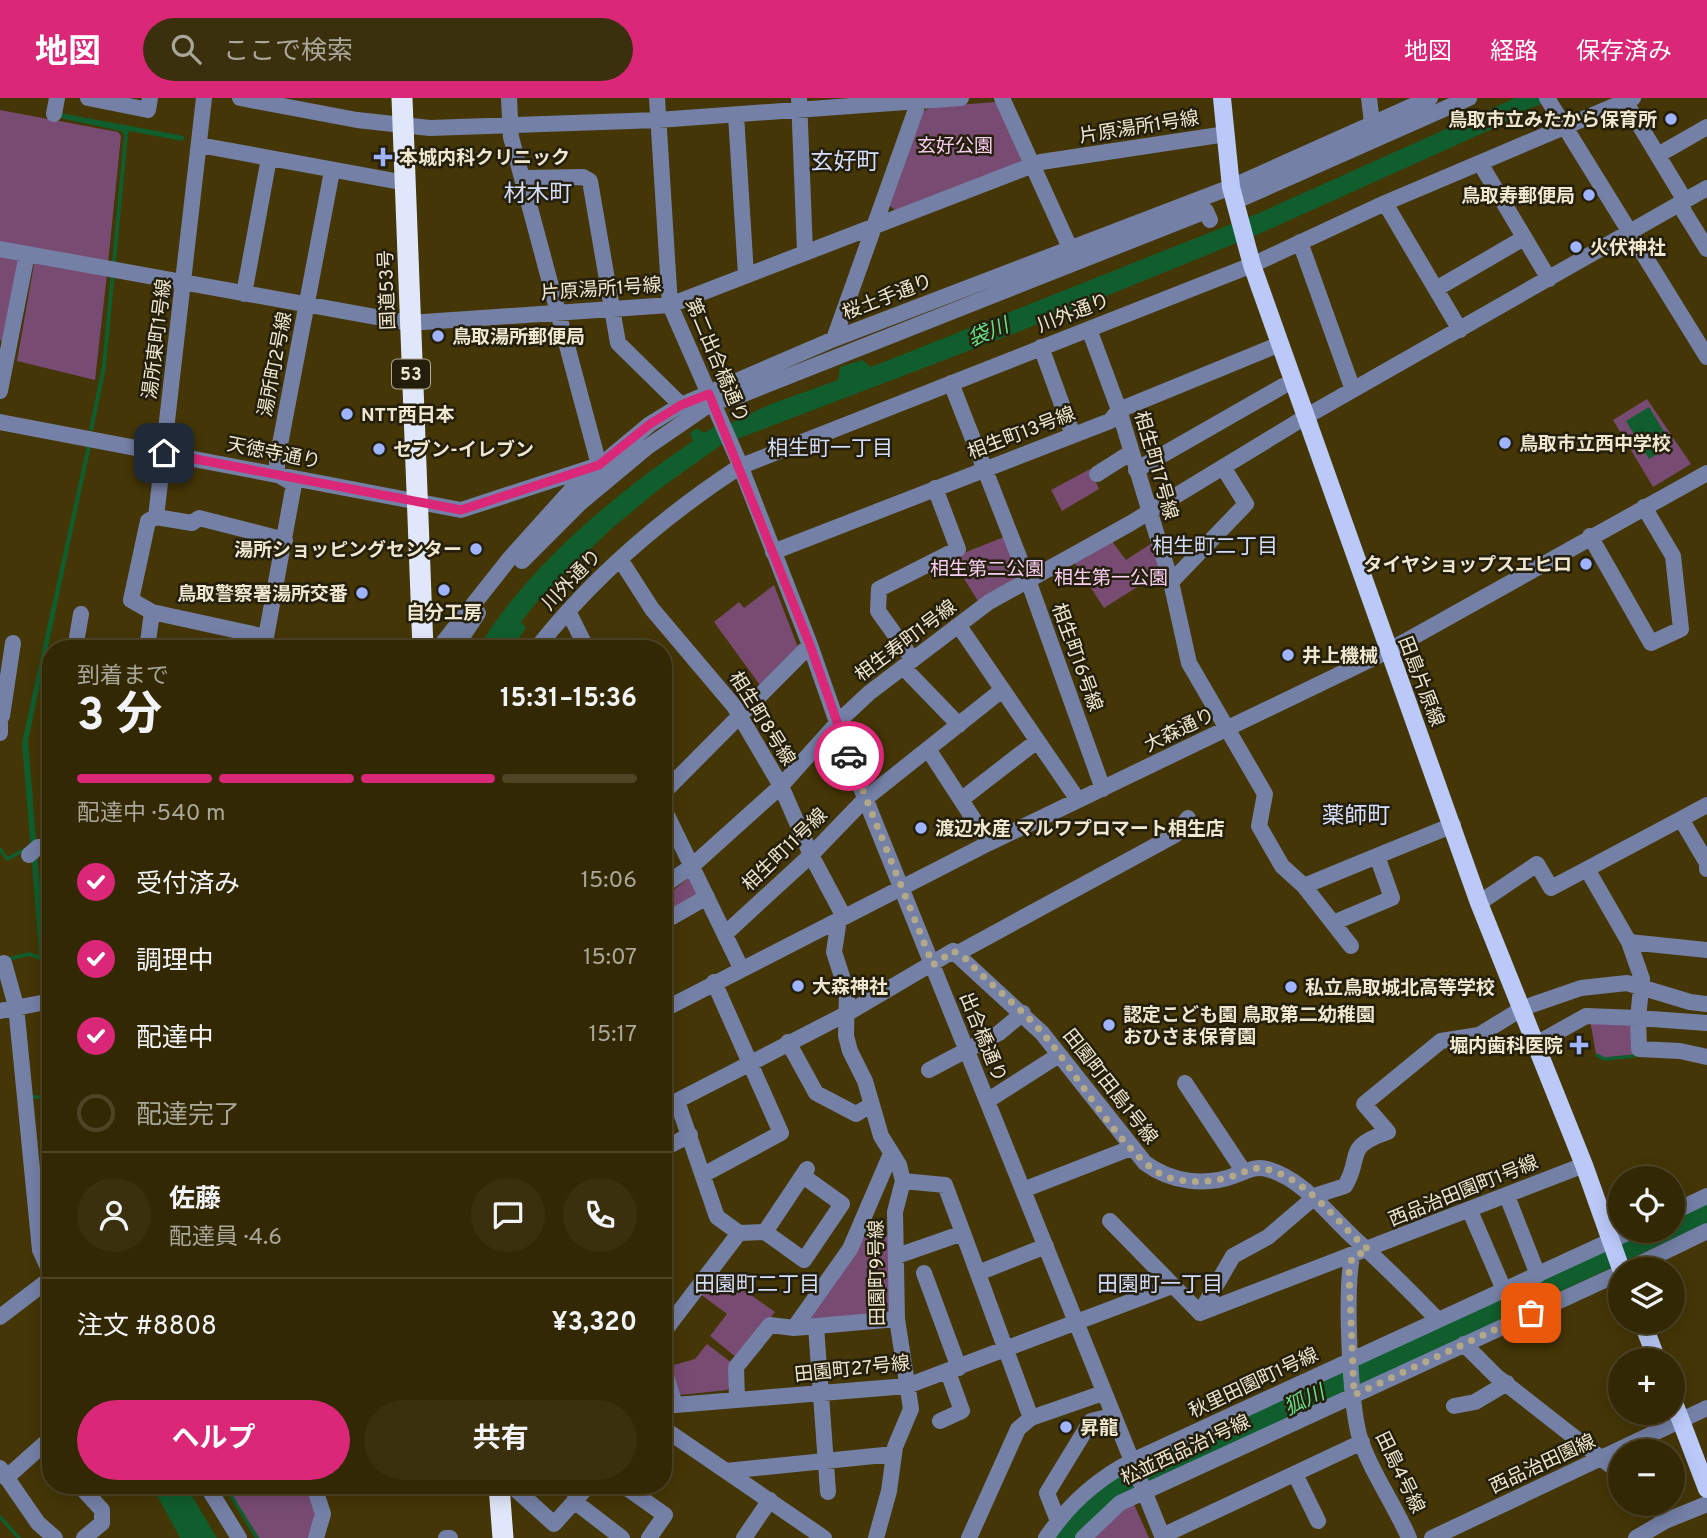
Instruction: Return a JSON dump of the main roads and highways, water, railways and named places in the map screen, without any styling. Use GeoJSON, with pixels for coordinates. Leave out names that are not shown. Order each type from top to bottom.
{"type":"FeatureCollection","features":[{"type":"Feature","properties":{"kind":"highway","name":"国道53号"},"geometry":{"type":"LineString","coordinates":[[402,98],[423,640]]}},
{"type":"Feature","properties":{"kind":"highway"},"geometry":{"type":"LineString","coordinates":[[500,1494],[503,1538]]}},
{"type":"Feature","properties":{"kind":"main road","name":"田島片原線"},"geometry":{"type":"LineString","coordinates":[[1222,98],[1233,200],[1250,259],[1479,903],[1523,1007],[1617,1257]]}},
{"type":"Feature","properties":{"kind":"main road"},"geometry":{"type":"LineString","coordinates":[[1683,1425],[1707,1489]]}},
{"type":"Feature","properties":{"kind":"water","name":"袋川"},"geometry":{"type":"Polygon","coordinates":[[[1515,98],[1558,98],[1512,115],[1503,124],[1261,233],[1018,332],[721,445],[658,490],[611,529],[540,598],[521,622],[526,628],[517,640],[484,640],[546,561],[604,508],[693,441],[690,433],[697,428],[704,433],[728,419],[730,423],[771,404],[838,380],[840,367],[862,360],[871,367],[1259,213],[1515,98]]]}},
{"type":"Feature","properties":{"kind":"water"},"geometry":{"type":"Polygon","coordinates":[[[60,113],[184,136],[183,141],[129,131],[128,134],[106,367],[93,431],[89,430],[102,366],[124,135],[121,131],[60,118],[60,113]]]}},
{"type":"Feature","properties":{"kind":"water"},"geometry":{"type":"Polygon","coordinates":[[[1649,407],[1672,445],[1649,459],[1626,421],[1649,407]]]}},
{"type":"Feature","properties":{"kind":"water"},"geometry":{"type":"Polygon","coordinates":[[[87,445],[91,445],[49,640],[44,640],[87,445]]]}},
{"type":"Feature","properties":{"kind":"water"},"geometry":{"type":"Polygon","coordinates":[[[42,651],[42,675],[28,741],[42,911],[42,987],[22,743],[42,651]]]}},
{"type":"Feature","properties":{"kind":"water"},"geometry":{"type":"Polygon","coordinates":[[[1707,1204],[1707,1223],[1685,1233],[1685,1214],[1707,1204]]]}},
{"type":"Feature","properties":{"kind":"water","name":"狐川"},"geometry":{"type":"Polygon","coordinates":[[[1623,1243],[1664,1243],[1634,1257],[1608,1257],[1608,1269],[1130,1492],[1079,1538],[1052,1538],[1063,1522],[1121,1472],[1623,1243]]]}},
{"type":"Feature","properties":{"kind":"water"},"geometry":{"type":"Polygon","coordinates":[[[156,1494],[191,1494],[217,1538],[180,1538],[156,1494]]]}},
{"type":"Feature","properties":{"kind":"waterway"},"geometry":{"type":"LineString","coordinates":[[0,849],[7,859],[28,848]]}},
{"type":"Feature","properties":{"kind":"waterway"},"geometry":{"type":"LineString","coordinates":[[9,959],[29,954],[41,958]]}},
{"type":"Feature","properties":{"kind":"waterway"},"geometry":{"type":"LineString","coordinates":[[1597,1055],[1604,1059],[1634,1056]]}},
{"type":"Feature","properties":{"kind":"waterway"},"geometry":{"type":"LineString","coordinates":[[31,1097],[42,1097]]}},
{"type":"Feature","properties":{"kind":"waterway"},"geometry":{"type":"LineString","coordinates":[[230,1494],[257,1538]]}},
{"type":"Feature","properties":{"kind":"waterway"},"geometry":{"type":"LineString","coordinates":[[0,1517],[19,1538]]}},
{"type":"Feature","properties":{"kind":"place","name":"鳥取市立みたから保育所"},"geometry":{"type":"Point","coordinates":[1671,119]}},
{"type":"Feature","properties":{"kind":"place","name":"本城内科クリニック"},"geometry":{"type":"Point","coordinates":[383,157]}},
{"type":"Feature","properties":{"kind":"place","name":"鳥取寿郵便局"},"geometry":{"type":"Point","coordinates":[1589,195]}},
{"type":"Feature","properties":{"kind":"place","name":"火伏神社"},"geometry":{"type":"Point","coordinates":[1576,247]}},
{"type":"Feature","properties":{"kind":"place","name":"鳥取湯所郵便局"},"geometry":{"type":"Point","coordinates":[438,336]}},
{"type":"Feature","properties":{"kind":"place","name":"NTT西日本"},"geometry":{"type":"Point","coordinates":[347,414]}},
{"type":"Feature","properties":{"kind":"place","name":"鳥取市立西中学校"},"geometry":{"type":"Point","coordinates":[1505,443]}},
{"type":"Feature","properties":{"kind":"place","name":"セブン-イレブン"},"geometry":{"type":"Point","coordinates":[379,449]}},
{"type":"Feature","properties":{"kind":"place","name":"湯所ショッピングセンター"},"geometry":{"type":"Point","coordinates":[476,549]}},
{"type":"Feature","properties":{"kind":"place","name":"タイヤショップスエヒロ"},"geometry":{"type":"Point","coordinates":[1586,564]}},
{"type":"Feature","properties":{"kind":"place","name":"自分工房"},"geometry":{"type":"Point","coordinates":[444,590]}},
{"type":"Feature","properties":{"kind":"place","name":"鳥取警察署湯所交番"},"geometry":{"type":"Point","coordinates":[362,593]}},
{"type":"Feature","properties":{"kind":"place","name":"井上機械"},"geometry":{"type":"Point","coordinates":[1288,655]}},
{"type":"Feature","properties":{"kind":"place","name":"渡辺水産 マルワプロマート相生店"},"geometry":{"type":"Point","coordinates":[921,828]}},
{"type":"Feature","properties":{"kind":"place","name":"大森神社"},"geometry":{"type":"Point","coordinates":[798,986]}},
{"type":"Feature","properties":{"kind":"place","name":"私立鳥取城北高等学校"},"geometry":{"type":"Point","coordinates":[1291,987]}},
{"type":"Feature","properties":{"kind":"place","name":"認定こども園 鳥取第二幼稚園 おひさま保育園"},"geometry":{"type":"Point","coordinates":[1109,1025]}},
{"type":"Feature","properties":{"kind":"place","name":"堀内歯科医院"},"geometry":{"type":"Point","coordinates":[1579,1045]}},
{"type":"Feature","properties":{"kind":"place","name":"昇龍"},"geometry":{"type":"Point","coordinates":[1066,1427]}},
{"type":"Feature","properties":{"kind":"district","name":"玄好町"},"geometry":{"type":"Point","coordinates":[845,161]}},
{"type":"Feature","properties":{"kind":"district","name":"材木町"},"geometry":{"type":"Point","coordinates":[538,193]}},
{"type":"Feature","properties":{"kind":"district","name":"相生町一丁目"},"geometry":{"type":"Point","coordinates":[830,448]}},
{"type":"Feature","properties":{"kind":"district","name":"相生町二丁目"},"geometry":{"type":"Point","coordinates":[1215,546]}},
{"type":"Feature","properties":{"kind":"district","name":"薬師町"},"geometry":{"type":"Point","coordinates":[1356,815]}},
{"type":"Feature","properties":{"kind":"district","name":"田園町二丁目"},"geometry":{"type":"Point","coordinates":[757,1284]}},
{"type":"Feature","properties":{"kind":"district","name":"田園町一丁目"},"geometry":{"type":"Point","coordinates":[1160,1284]}},
{"type":"Feature","properties":{"kind":"park label","name":"玄好公園"},"geometry":{"type":"Point","coordinates":[955,145]}},
{"type":"Feature","properties":{"kind":"park label","name":"相生第二公園"},"geometry":{"type":"Point","coordinates":[987,568]}},
{"type":"Feature","properties":{"kind":"park label","name":"相生第一公園"},"geometry":{"type":"Point","coordinates":[1111,577]}}]}
